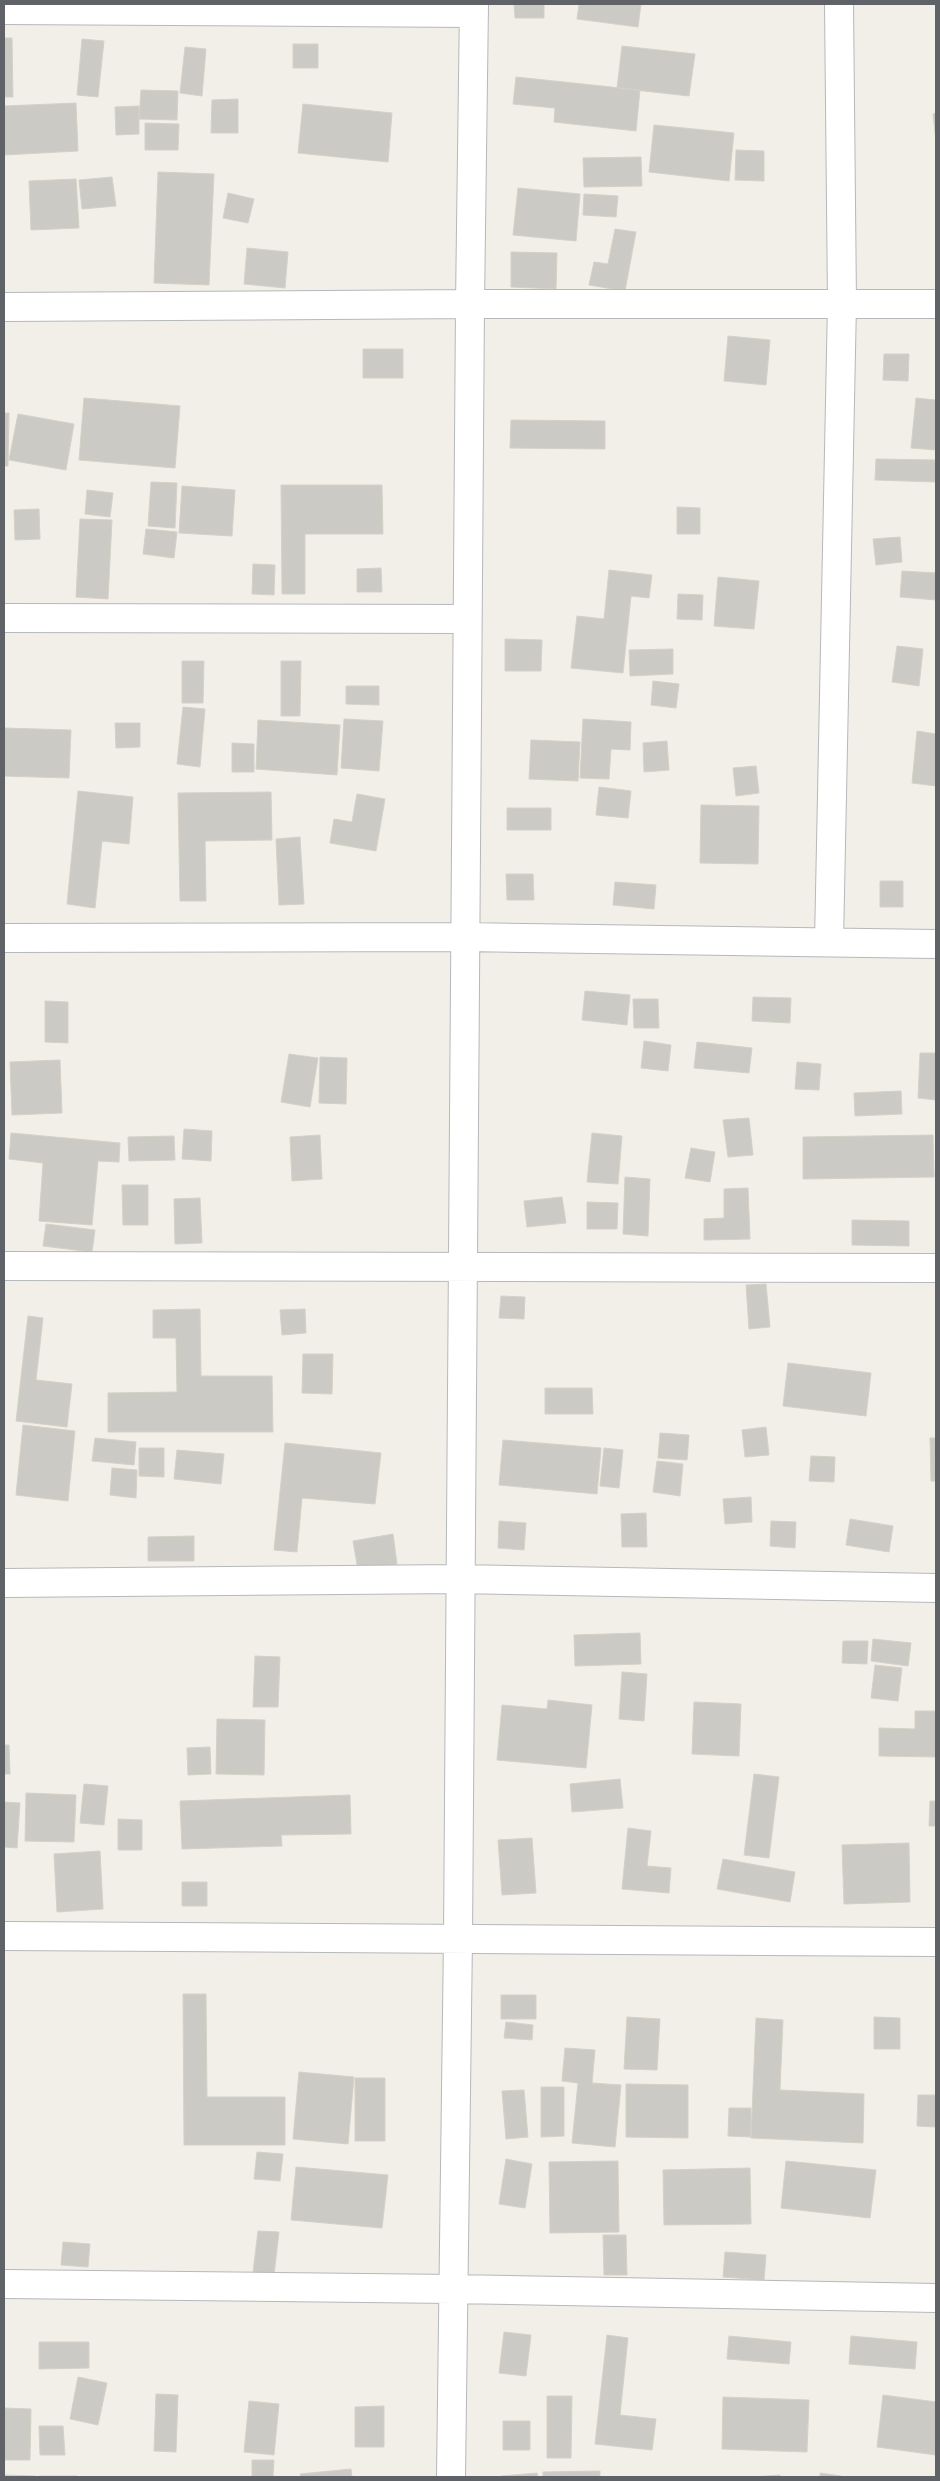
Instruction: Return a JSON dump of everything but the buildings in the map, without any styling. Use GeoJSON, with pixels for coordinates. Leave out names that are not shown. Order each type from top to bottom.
{"type":"FeatureCollection","features":[{"type":"Feature","properties":{"kind":"street"},"geometry":{"type":"LineString","coordinates":[[829,942],[842,303],[839,4]]}},
{"type":"Feature","properties":{"kind":"street"},"geometry":{"type":"LineString","coordinates":[[4,10],[474,8],[464,937],[458,1937],[450,2477]]}},
{"type":"Feature","properties":{"kind":"street"},"geometry":{"type":"LineString","coordinates":[[4,307],[936,304]]}},
{"type":"Feature","properties":{"kind":"street"},"geometry":{"type":"LineString","coordinates":[[4,618],[467,619]]}},
{"type":"Feature","properties":{"kind":"street"},"geometry":{"type":"LineString","coordinates":[[4,938],[464,937],[936,944]]}},
{"type":"Feature","properties":{"kind":"street"},"geometry":{"type":"LineString","coordinates":[[4,1266],[936,1268]]}},
{"type":"Feature","properties":{"kind":"street"},"geometry":{"type":"LineString","coordinates":[[4,1583],[459,1579],[936,1588]]}},
{"type":"Feature","properties":{"kind":"street"},"geometry":{"type":"LineString","coordinates":[[4,1936],[458,1937],[936,1942]]}},
{"type":"Feature","properties":{"kind":"street"},"geometry":{"type":"LineString","coordinates":[[4,2284],[453,2289],[936,2298]]}}]}
